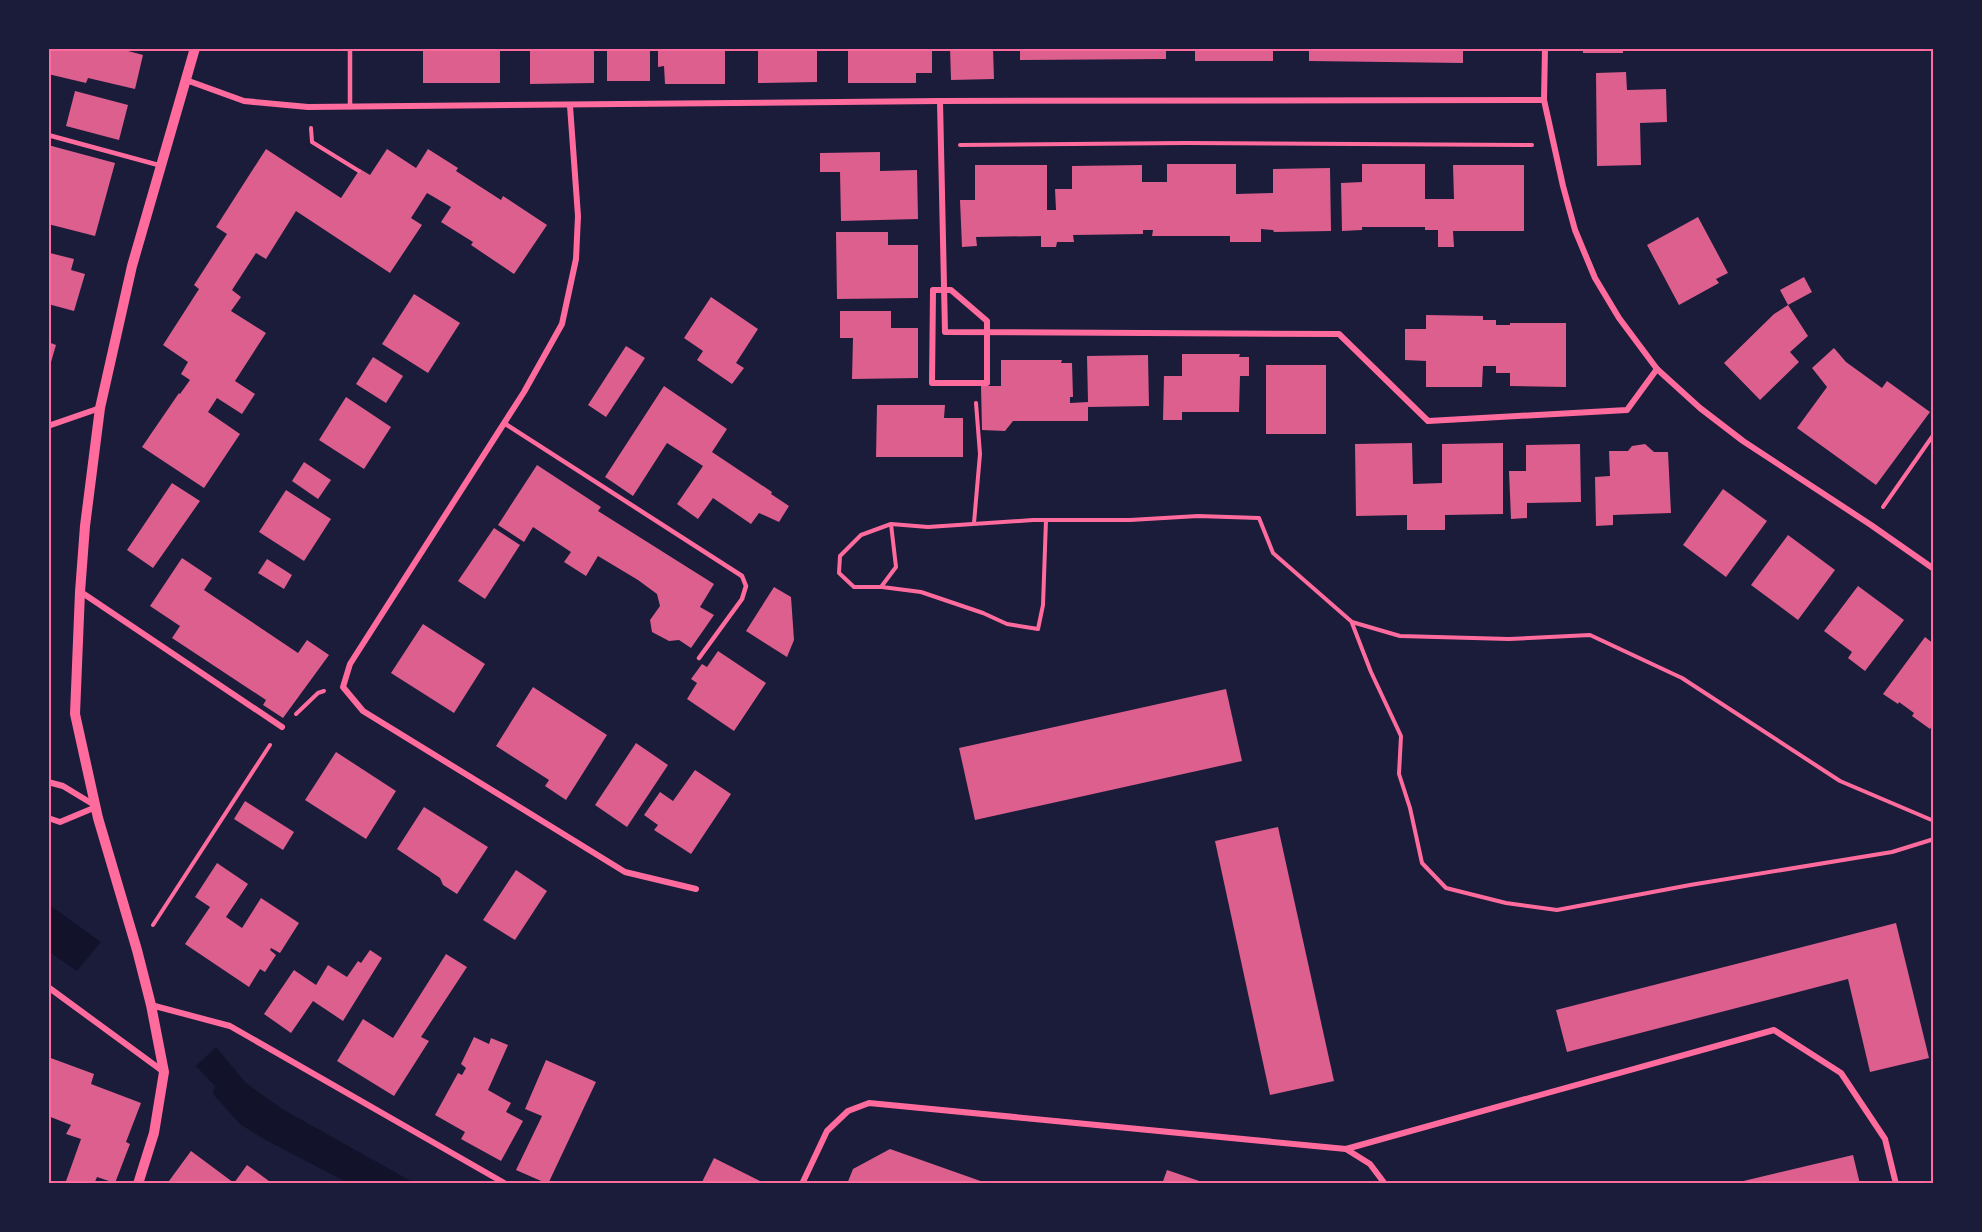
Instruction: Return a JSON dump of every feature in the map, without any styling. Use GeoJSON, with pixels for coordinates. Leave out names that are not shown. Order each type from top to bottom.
{"type":"FeatureCollection","features":[{"type":"Feature","properties":{"kind":"street"},"geometry":{"type":"LineString","coordinates":[[138,1184],[154,1133],[164,1072],[138,950],[96,807],[75,714],[80,592],[85,526],[100,408],[132,266],[195,48]]}},
{"type":"Feature","properties":{"kind":"street"},"geometry":{"type":"LineString","coordinates":[[1545,48],[1544,100],[1575,230],[1595,278],[1619,318],[1657,369],[1700,408],[1743,441],[1934,569]]}},
{"type":"Feature","properties":{"kind":"street"},"geometry":{"type":"LineString","coordinates":[[186,81],[244,101],[308,107],[940,101],[1544,100]]}},
{"type":"Feature","properties":{"kind":"street"},"geometry":{"type":"LineString","coordinates":[[940,101],[945,332],[1339,334],[1428,421],[1627,410],[1657,369]]}},
{"type":"Feature","properties":{"kind":"street"},"geometry":{"type":"LineString","coordinates":[[570,106],[578,216],[576,259],[562,324],[524,392],[350,664],[343,687],[363,711],[624,872],[696,889]]}},
{"type":"Feature","properties":{"kind":"street"},"geometry":{"type":"LineString","coordinates":[[933,290],[951,290],[987,321],[987,332],[987,384],[932,384],[933,290]]}},
{"type":"Feature","properties":{"kind":"street"},"geometry":{"type":"LineString","coordinates":[[48,426],[100,408]]}},
{"type":"Feature","properties":{"kind":"street"},"geometry":{"type":"LineString","coordinates":[[80,592],[282,727]]}},
{"type":"Feature","properties":{"kind":"street"},"geometry":{"type":"LineString","coordinates":[[48,782],[63,786],[96,807]]}},
{"type":"Feature","properties":{"kind":"street"},"geometry":{"type":"LineString","coordinates":[[48,818],[60,822],[96,807]]}},
{"type":"Feature","properties":{"kind":"street"},"geometry":{"type":"LineString","coordinates":[[48,987],[164,1072]]}},
{"type":"Feature","properties":{"kind":"street"},"geometry":{"type":"LineString","coordinates":[[151,1005],[230,1026],[506,1184]]}},
{"type":"Feature","properties":{"kind":"street"},"geometry":{"type":"LineString","coordinates":[[802,1184],[827,1131],[848,1111],[869,1103],[1346,1149],[1774,1030],[1841,1072],[1885,1139],[1896,1184]]}},
{"type":"Feature","properties":{"kind":"street"},"geometry":{"type":"LineString","coordinates":[[1346,1149],[1370,1164],[1385,1184]]}},
{"type":"Feature","properties":{"kind":"lane"},"geometry":{"type":"LineString","coordinates":[[350,48],[350,107]]}},
{"type":"Feature","properties":{"kind":"lane"},"geometry":{"type":"LineString","coordinates":[[48,135],[162,166]]}},
{"type":"Feature","properties":{"kind":"lane"},"geometry":{"type":"LineString","coordinates":[[504,423],[742,576],[746,586],[742,599],[699,658]]}},
{"type":"Feature","properties":{"kind":"path"},"geometry":{"type":"LineString","coordinates":[[308,107],[312,141],[359,171]]}},
{"type":"Feature","properties":{"kind":"path"},"geometry":{"type":"LineString","coordinates":[[941,145],[1554,145]]}},
{"type":"Feature","properties":{"kind":"path"},"geometry":{"type":"LineString","coordinates":[[1871,525],[1934,434]]}},
{"type":"Feature","properties":{"kind":"path"},"geometry":{"type":"LineString","coordinates":[[974,523],[980,454]]}},
{"type":"Feature","properties":{"kind":"path"},"geometry":{"type":"LineString","coordinates":[[1046,520],[1043,605],[1038,628],[1007,624],[983,613],[921,592],[854,586],[839,573],[840,556],[861,535],[891,524],[928,527],[1046,520],[1130,520],[1198,516],[1259,518],[1273,553],[1352,622],[1400,636],[1509,639],[1590,635],[1682,678],[1840,781],[1934,821]]}},
{"type":"Feature","properties":{"kind":"path"},"geometry":{"type":"LineString","coordinates":[[881,587],[896,567],[891,524]]}},
{"type":"Feature","properties":{"kind":"path"},"geometry":{"type":"LineString","coordinates":[[1352,622],[1371,672],[1401,736],[1399,774],[1410,808],[1422,864],[1446,888],[1506,903],[1557,910],[1661,890],[1892,852],[1934,839]]}},
{"type":"Feature","properties":{"kind":"path"},"geometry":{"type":"LineString","coordinates":[[138,950],[282,727],[318,693],[343,687]]}},
{"type":"Feature","properties":{"kind":"shaded area"},"geometry":{"type":"Polygon","coordinates":[[[48,904],[101,942],[77,971],[48,951],[48,904]]]}},
{"type":"Feature","properties":{"kind":"shaded area"},"geometry":{"type":"Polygon","coordinates":[[[216,1047],[246,1083],[282,1109],[409,1180],[425,1184],[350,1184],[240,1124],[213,1094],[215,1086],[196,1066],[216,1047]]]}},
{"type":"Feature","properties":{"kind":"building"},"geometry":{"type":"Polygon","coordinates":[[[51,48],[117,48],[143,55],[135,89],[88,78],[86,83],[48,74],[51,48]]]}},
{"type":"Feature","properties":{"kind":"building"},"geometry":{"type":"Polygon","coordinates":[[[423,48],[500,48],[500,83],[423,83],[423,48]]]}},
{"type":"Feature","properties":{"kind":"building"},"geometry":{"type":"Polygon","coordinates":[[[530,48],[594,48],[594,83],[530,84],[530,48]]]}},
{"type":"Feature","properties":{"kind":"building"},"geometry":{"type":"Polygon","coordinates":[[[607,48],[650,48],[650,81],[607,81],[607,48]]]}},
{"type":"Feature","properties":{"kind":"building"},"geometry":{"type":"Polygon","coordinates":[[[658,48],[725,48],[725,84],[665,84],[664,66],[658,67],[658,48]]]}},
{"type":"Feature","properties":{"kind":"building"},"geometry":{"type":"Polygon","coordinates":[[[758,48],[817,48],[817,82],[758,83],[758,48]]]}},
{"type":"Feature","properties":{"kind":"building"},"geometry":{"type":"Polygon","coordinates":[[[848,48],[932,48],[932,73],[916,73],[916,83],[848,83],[848,48]]]}},
{"type":"Feature","properties":{"kind":"building"},"geometry":{"type":"Polygon","coordinates":[[[950,48],[993,48],[994,79],[951,80],[950,48]]]}},
{"type":"Feature","properties":{"kind":"building"},"geometry":{"type":"Polygon","coordinates":[[[1020,48],[1166,48],[1166,59],[1020,60],[1020,48]]]}},
{"type":"Feature","properties":{"kind":"building"},"geometry":{"type":"Polygon","coordinates":[[[1195,48],[1273,48],[1273,61],[1195,61],[1195,48]]]}},
{"type":"Feature","properties":{"kind":"building"},"geometry":{"type":"Polygon","coordinates":[[[1309,48],[1463,48],[1463,63],[1309,61],[1309,48]]]}},
{"type":"Feature","properties":{"kind":"building"},"geometry":{"type":"Polygon","coordinates":[[[1583,48],[1623,48],[1623,53],[1583,53],[1583,48]]]}},
{"type":"Feature","properties":{"kind":"building"},"geometry":{"type":"Polygon","coordinates":[[[1626,72],[1627,90],[1666,89],[1667,122],[1640,123],[1641,165],[1597,166],[1596,73],[1626,72]]]}},
{"type":"Feature","properties":{"kind":"building"},"geometry":{"type":"Polygon","coordinates":[[[75,91],[128,105],[119,140],[66,126],[75,91]]]}},
{"type":"Feature","properties":{"kind":"building"},"geometry":{"type":"Polygon","coordinates":[[[48,145],[115,163],[95,236],[48,224],[48,145]]]}},
{"type":"Feature","properties":{"kind":"building"},"geometry":{"type":"Polygon","coordinates":[[[266,149],[341,198],[360,169],[370,175],[387,149],[416,168],[428,149],[458,168],[456,171],[501,200],[503,196],[547,225],[514,274],[471,245],[473,242],[441,222],[451,207],[427,193],[411,218],[422,225],[390,273],[296,211],[266,259],[256,253],[232,290],[241,297],[231,311],[266,333],[235,381],[255,394],[242,414],[217,398],[208,412],[240,434],[204,488],[142,447],[190,380],[181,374],[188,362],[163,345],[199,289],[194,285],[227,234],[216,227],[266,149]]]}},
{"type":"Feature","properties":{"kind":"building"},"geometry":{"type":"Polygon","coordinates":[[[880,152],[880,171],[917,170],[918,219],[841,221],[840,172],[820,172],[820,153],[880,152]]]}},
{"type":"Feature","properties":{"kind":"building"},"geometry":{"type":"Polygon","coordinates":[[[1167,164],[1236,164],[1236,194],[1273,193],[1273,169],[1330,168],[1331,231],[1274,232],[1261,229],[1261,242],[1230,242],[1230,236],[1152,236],[1153,230],[1143,230],[1143,234],[1073,235],[1074,242],[1057,242],[1056,247],[1041,247],[1041,236],[976,237],[977,246],[962,247],[960,200],[975,200],[975,165],[1047,165],[1047,210],[1056,210],[1055,189],[1072,189],[1072,166],[1142,165],[1142,182],[1167,182],[1167,164]]]}},
{"type":"Feature","properties":{"kind":"building"},"geometry":{"type":"Polygon","coordinates":[[[1362,164],[1425,164],[1425,199],[1454,199],[1453,165],[1524,165],[1524,231],[1453,231],[1454,247],[1438,247],[1438,230],[1425,230],[1425,227],[1362,227],[1362,230],[1342,231],[1341,183],[1362,182],[1362,164]]]}},
{"type":"Feature","properties":{"kind":"building"},"geometry":{"type":"Polygon","coordinates":[[[1698,217],[1728,273],[1716,279],[1719,283],[1679,305],[1647,245],[1698,217]]]}},
{"type":"Feature","properties":{"kind":"building"},"geometry":{"type":"Polygon","coordinates":[[[836,232],[888,232],[888,245],[918,245],[918,298],[837,299],[836,232]]]}},
{"type":"Feature","properties":{"kind":"building"},"geometry":{"type":"Polygon","coordinates":[[[50,253],[74,259],[71,270],[85,274],[74,311],[48,304],[50,253]]]}},
{"type":"Feature","properties":{"kind":"building"},"geometry":{"type":"Polygon","coordinates":[[[1804,277],[1812,292],[1788,305],[1780,290],[1804,277]]]}},
{"type":"Feature","properties":{"kind":"building"},"geometry":{"type":"Polygon","coordinates":[[[414,294],[460,323],[428,373],[382,344],[414,294]]]}},
{"type":"Feature","properties":{"kind":"building"},"geometry":{"type":"Polygon","coordinates":[[[711,297],[758,329],[736,363],[744,368],[732,384],[697,360],[703,351],[684,338],[711,297]]]}},
{"type":"Feature","properties":{"kind":"building"},"geometry":{"type":"Polygon","coordinates":[[[1788,305],[1808,336],[1790,352],[1799,362],[1760,400],[1724,363],[1774,314],[1788,305]]]}},
{"type":"Feature","properties":{"kind":"building"},"geometry":{"type":"Polygon","coordinates":[[[840,311],[891,311],[891,328],[918,328],[918,378],[852,379],[853,338],[840,338],[840,311]]]}},
{"type":"Feature","properties":{"kind":"building"},"geometry":{"type":"Polygon","coordinates":[[[1426,315],[1483,316],[1483,320],[1496,320],[1496,325],[1566,323],[1566,387],[1510,386],[1510,373],[1496,373],[1496,366],[1483,366],[1482,387],[1426,387],[1426,361],[1405,360],[1405,329],[1426,329],[1426,315]]]}},
{"type":"Feature","properties":{"kind":"building"},"geometry":{"type":"Polygon","coordinates":[[[48,342],[56,345],[49,369],[48,369],[48,342]]]}},
{"type":"Feature","properties":{"kind":"building"},"geometry":{"type":"Polygon","coordinates":[[[626,346],[645,358],[606,417],[588,405],[626,346]]]}},
{"type":"Feature","properties":{"kind":"building"},"geometry":{"type":"Polygon","coordinates":[[[1834,348],[1846,362],[1882,388],[1887,381],[1930,412],[1876,485],[1797,428],[1827,387],[1812,368],[1834,348]]]}},
{"type":"Feature","properties":{"kind":"building"},"geometry":{"type":"Polygon","coordinates":[[[1182,354],[1240,354],[1239,357],[1249,357],[1249,376],[1240,376],[1239,412],[1182,412],[1182,420],[1163,420],[1164,376],[1182,376],[1182,354]]]}},
{"type":"Feature","properties":{"kind":"building"},"geometry":{"type":"Polygon","coordinates":[[[1148,355],[1149,406],[1088,407],[1088,421],[1013,421],[1005,431],[982,430],[981,386],[1001,386],[1001,360],[1062,360],[1061,363],[1072,363],[1073,397],[1070,397],[1070,403],[1088,402],[1087,356],[1148,355]]]}},
{"type":"Feature","properties":{"kind":"building"},"geometry":{"type":"Polygon","coordinates":[[[373,357],[403,376],[386,403],[356,384],[373,357]]]}},
{"type":"Feature","properties":{"kind":"building"},"geometry":{"type":"Polygon","coordinates":[[[1266,365],[1326,365],[1326,434],[1266,434],[1266,365]]]}},
{"type":"Feature","properties":{"kind":"building"},"geometry":{"type":"Polygon","coordinates":[[[664,386],[727,429],[712,452],[789,506],[779,522],[759,513],[751,524],[713,498],[698,519],[677,504],[703,466],[667,443],[633,496],[605,477],[664,386]]]}},
{"type":"Feature","properties":{"kind":"building"},"geometry":{"type":"Polygon","coordinates":[[[346,397],[391,427],[364,469],[319,440],[346,397]]]}},
{"type":"Feature","properties":{"kind":"building"},"geometry":{"type":"Polygon","coordinates":[[[877,405],[945,405],[944,418],[963,418],[963,457],[876,457],[877,405]]]}},
{"type":"Feature","properties":{"kind":"building"},"geometry":{"type":"Polygon","coordinates":[[[1412,443],[1413,484],[1442,483],[1442,444],[1503,443],[1503,514],[1445,515],[1445,530],[1407,530],[1407,515],[1356,516],[1355,444],[1412,443]]]}},
{"type":"Feature","properties":{"kind":"building"},"geometry":{"type":"Polygon","coordinates":[[[1580,444],[1581,502],[1527,503],[1527,518],[1511,519],[1509,471],[1526,471],[1526,445],[1580,444]]]}},
{"type":"Feature","properties":{"kind":"building"},"geometry":{"type":"Polygon","coordinates":[[[1645,444],[1654,452],[1668,452],[1671,513],[1613,515],[1613,525],[1596,526],[1595,477],[1610,476],[1609,451],[1628,451],[1632,446],[1645,444]]]}},
{"type":"Feature","properties":{"kind":"building"},"geometry":{"type":"Polygon","coordinates":[[[304,462],[331,480],[318,499],[292,481],[304,462]]]}},
{"type":"Feature","properties":{"kind":"building"},"geometry":{"type":"Polygon","coordinates":[[[537,465],[601,507],[598,511],[714,584],[700,607],[714,615],[691,648],[679,640],[669,641],[652,632],[650,620],[660,606],[657,594],[638,580],[598,556],[586,576],[564,562],[571,552],[533,527],[524,542],[498,525],[537,465]]]}},
{"type":"Feature","properties":{"kind":"building"},"geometry":{"type":"Polygon","coordinates":[[[172,483],[200,501],[153,568],[127,550],[172,483]]]}},
{"type":"Feature","properties":{"kind":"building"},"geometry":{"type":"Polygon","coordinates":[[[1723,489],[1767,521],[1726,577],[1683,545],[1723,489]]]}},
{"type":"Feature","properties":{"kind":"building"},"geometry":{"type":"Polygon","coordinates":[[[286,490],[331,519],[304,561],[259,532],[286,490]]]}},
{"type":"Feature","properties":{"kind":"building"},"geometry":{"type":"Polygon","coordinates":[[[494,528],[520,545],[485,599],[458,581],[494,528]]]}},
{"type":"Feature","properties":{"kind":"building"},"geometry":{"type":"Polygon","coordinates":[[[1788,535],[1835,570],[1798,620],[1751,585],[1788,535]]]}},
{"type":"Feature","properties":{"kind":"building"},"geometry":{"type":"Polygon","coordinates":[[[182,558],[212,578],[204,590],[298,653],[307,640],[329,655],[283,718],[263,705],[266,700],[172,638],[180,626],[150,606],[182,558]]]}},
{"type":"Feature","properties":{"kind":"building"},"geometry":{"type":"Polygon","coordinates":[[[267,559],[292,575],[284,589],[258,573],[267,559]]]}},
{"type":"Feature","properties":{"kind":"building"},"geometry":{"type":"Polygon","coordinates":[[[1858,586],[1904,620],[1865,671],[1848,658],[1852,652],[1824,631],[1858,586]]]}},
{"type":"Feature","properties":{"kind":"building"},"geometry":{"type":"Polygon","coordinates":[[[774,587],[791,597],[794,640],[787,657],[746,631],[774,587]]]}},
{"type":"Feature","properties":{"kind":"building"},"geometry":{"type":"Polygon","coordinates":[[[423,624],[485,664],[454,713],[391,673],[423,624]]]}},
{"type":"Feature","properties":{"kind":"building"},"geometry":{"type":"Polygon","coordinates":[[[1925,637],[1934,644],[1934,723],[1930,729],[1912,716],[1914,713],[1883,694],[1925,637]]]}},
{"type":"Feature","properties":{"kind":"building"},"geometry":{"type":"Polygon","coordinates":[[[718,651],[766,683],[734,731],[687,699],[697,683],[691,679],[702,664],[707,667],[718,651]]]}},
{"type":"Feature","properties":{"kind":"building"},"geometry":{"type":"Polygon","coordinates":[[[533,687],[607,735],[566,800],[545,786],[549,780],[496,746],[533,687]]]}},
{"type":"Feature","properties":{"kind":"building"},"geometry":{"type":"Polygon","coordinates":[[[1226,689],[1242,761],[975,820],[959,748],[1226,689]]]}},
{"type":"Feature","properties":{"kind":"building"},"geometry":{"type":"Polygon","coordinates":[[[636,743],[668,765],[627,827],[595,805],[636,743]]]}},
{"type":"Feature","properties":{"kind":"building"},"geometry":{"type":"Polygon","coordinates":[[[336,752],[396,791],[366,839],[305,800],[336,752]]]}},
{"type":"Feature","properties":{"kind":"building"},"geometry":{"type":"Polygon","coordinates":[[[695,770],[731,794],[691,854],[654,830],[658,825],[644,815],[660,792],[673,801],[695,770]]]}},
{"type":"Feature","properties":{"kind":"building"},"geometry":{"type":"Polygon","coordinates":[[[245,801],[294,832],[283,850],[234,819],[245,801]]]}},
{"type":"Feature","properties":{"kind":"building"},"geometry":{"type":"Polygon","coordinates":[[[424,807],[488,847],[457,894],[443,885],[440,878],[397,849],[424,807]]]}},
{"type":"Feature","properties":{"kind":"building"},"geometry":{"type":"Polygon","coordinates":[[[1278,827],[1334,1081],[1270,1095],[1215,841],[1278,827]]]}},
{"type":"Feature","properties":{"kind":"building"},"geometry":{"type":"Polygon","coordinates":[[[217,863],[248,884],[226,917],[242,928],[261,898],[299,923],[280,953],[271,948],[270,950],[276,955],[265,972],[260,969],[249,987],[185,944],[210,907],[195,897],[217,863]]]}},
{"type":"Feature","properties":{"kind":"building"},"geometry":{"type":"Polygon","coordinates":[[[516,870],[547,891],[515,940],[483,920],[516,870]]]}},
{"type":"Feature","properties":{"kind":"building"},"geometry":{"type":"Polygon","coordinates":[[[1896,923],[1929,1058],[1870,1072],[1848,979],[1567,1052],[1556,1010],[1896,923]]]}},
{"type":"Feature","properties":{"kind":"building"},"geometry":{"type":"Polygon","coordinates":[[[370,950],[382,958],[343,1021],[313,1001],[291,1033],[264,1014],[294,970],[316,985],[328,965],[347,977],[358,961],[361,963],[370,950]]]}},
{"type":"Feature","properties":{"kind":"building"},"geometry":{"type":"Polygon","coordinates":[[[446,954],[467,967],[421,1037],[429,1041],[394,1096],[337,1061],[363,1019],[393,1038],[446,954]]]}},
{"type":"Feature","properties":{"kind":"building"},"geometry":{"type":"Polygon","coordinates":[[[474,1037],[489,1044],[491,1038],[508,1045],[488,1090],[511,1103],[506,1112],[523,1121],[501,1161],[461,1139],[465,1132],[435,1115],[458,1073],[462,1075],[466,1068],[461,1064],[474,1037]]]}},
{"type":"Feature","properties":{"kind":"building"},"geometry":{"type":"Polygon","coordinates":[[[48,1057],[94,1074],[91,1084],[141,1103],[126,1142],[130,1144],[115,1183],[97,1177],[94,1184],[65,1184],[81,1139],[66,1134],[71,1125],[48,1116],[48,1057]]]}},
{"type":"Feature","properties":{"kind":"building"},"geometry":{"type":"Polygon","coordinates":[[[546,1060],[596,1082],[548,1184],[516,1170],[542,1116],[525,1109],[546,1060]]]}},
{"type":"Feature","properties":{"kind":"building"},"geometry":{"type":"Polygon","coordinates":[[[890,1149],[989,1184],[847,1184],[853,1169],[890,1149]]]}},
{"type":"Feature","properties":{"kind":"building"},"geometry":{"type":"Polygon","coordinates":[[[191,1151],[234,1183],[247,1165],[273,1184],[174,1184],[169,1181],[191,1151]]]}},
{"type":"Feature","properties":{"kind":"building"},"geometry":{"type":"Polygon","coordinates":[[[1853,1155],[1860,1184],[1735,1184],[1735,1183],[1853,1155]]]}},
{"type":"Feature","properties":{"kind":"building"},"geometry":{"type":"Polygon","coordinates":[[[714,1158],[766,1184],[701,1184],[714,1158]]]}},
{"type":"Feature","properties":{"kind":"building"},"geometry":{"type":"Polygon","coordinates":[[[1167,1170],[1208,1184],[1162,1184],[1167,1170]]]}}]}
